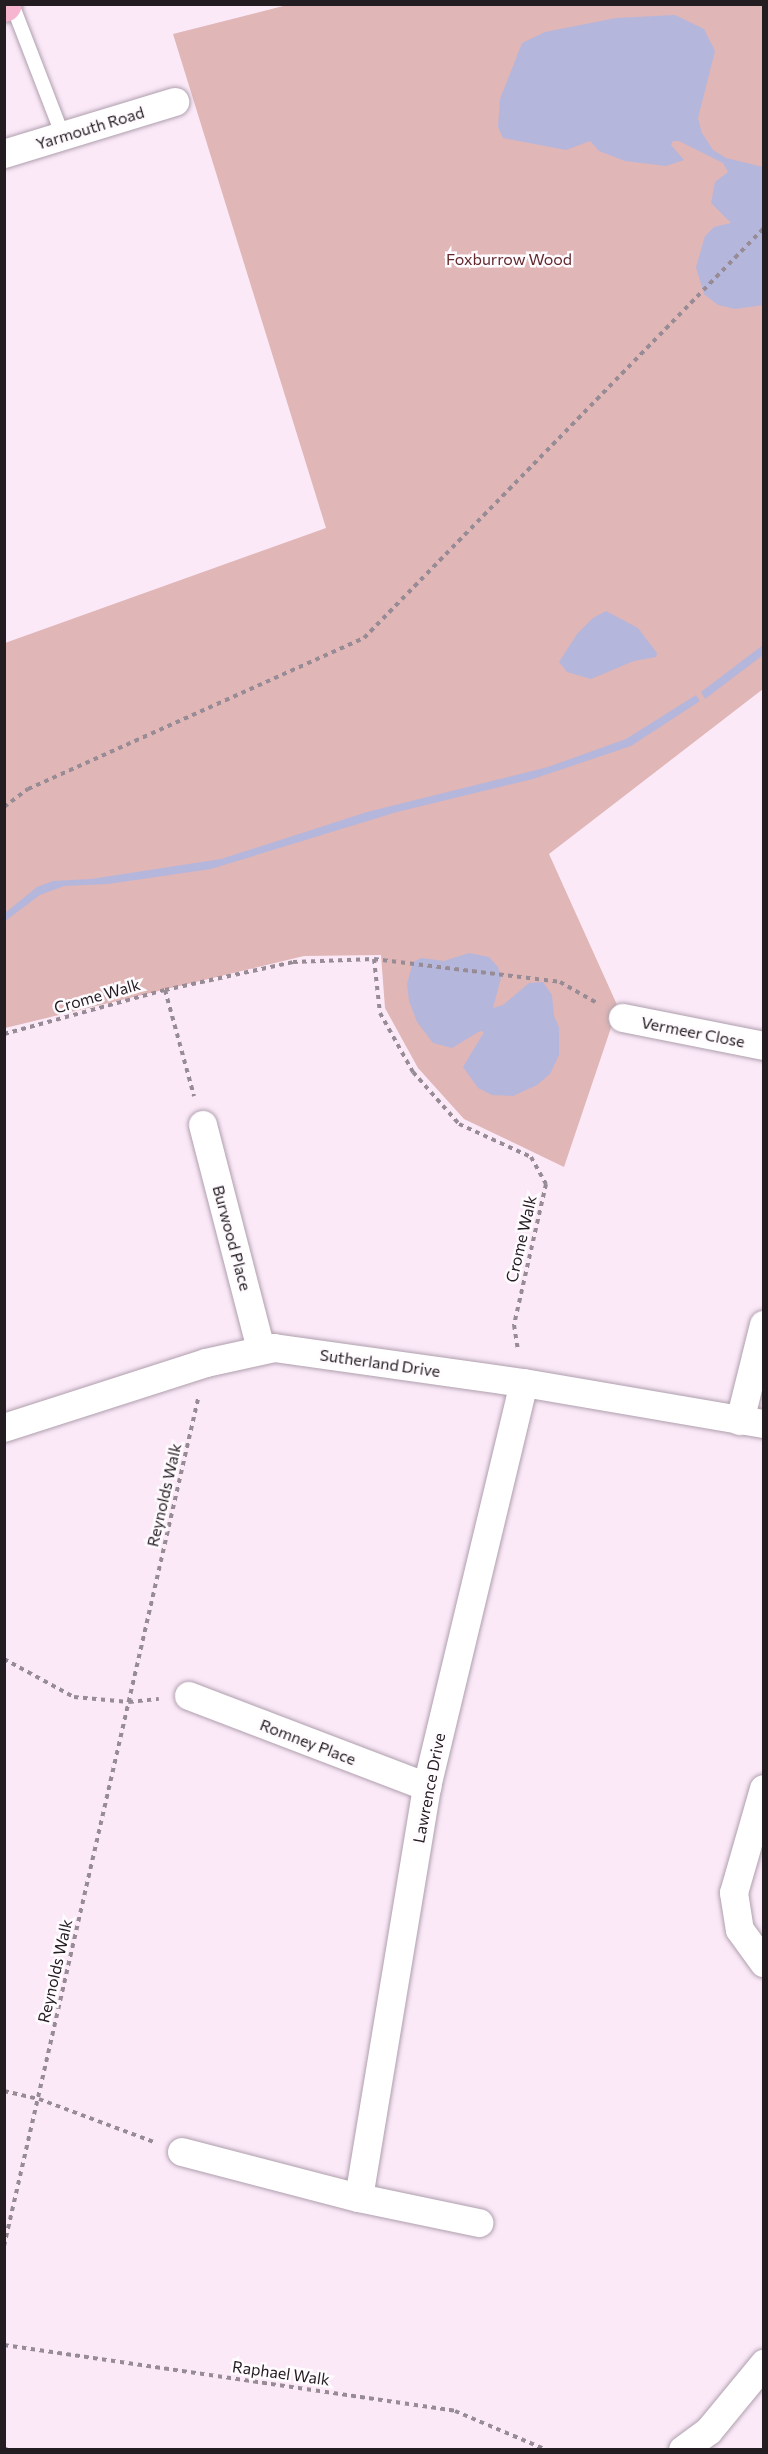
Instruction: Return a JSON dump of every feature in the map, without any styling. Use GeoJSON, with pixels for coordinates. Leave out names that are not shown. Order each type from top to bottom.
{"type":"FeatureCollection","features":[{"type":"Feature","properties":{"kind":"street","name":"Yarmouth Road"},"geometry":{"type":"LineString","coordinates":[[4,154],[176,102]]}},
{"type":"Feature","properties":{"kind":"street","name":"Vermeer Close"},"geometry":{"type":"LineString","coordinates":[[623,1018],[764,1046]]}},
{"type":"Feature","properties":{"kind":"street","name":"Burwood Place"},"geometry":{"type":"LineString","coordinates":[[203,1125],[261,1350]]}},
{"type":"Feature","properties":{"kind":"street"},"geometry":{"type":"LineString","coordinates":[[752,1422],[764,1325]]}},
{"type":"Feature","properties":{"kind":"street","name":"Sutherland Drive"},"geometry":{"type":"LineString","coordinates":[[4,1428],[206,1363],[274,1348],[524,1383],[752,1422]]}},
{"type":"Feature","properties":{"kind":"street","name":"Lawrence Drive"},"geometry":{"type":"LineString","coordinates":[[359,2198],[426,1787],[524,1383]]}},
{"type":"Feature","properties":{"kind":"street","name":"Romney Place"},"geometry":{"type":"LineString","coordinates":[[189,1696],[426,1787]]}},
{"type":"Feature","properties":{"kind":"street"},"geometry":{"type":"LineString","coordinates":[[764,1789],[734,1893],[740,1930],[764,1963]]}},
{"type":"Feature","properties":{"kind":"street"},"geometry":{"type":"LineString","coordinates":[[182,2152],[359,2198],[479,2223]]}},
{"type":"Feature","properties":{"kind":"street"},"geometry":{"type":"LineString","coordinates":[[683,2450],[709,2431],[764,2364]]}},
{"type":"Feature","properties":{"kind":"lane"},"geometry":{"type":"LineString","coordinates":[[12,4],[63,136]]}},
{"type":"Feature","properties":{"kind":"path"},"geometry":{"type":"LineString","coordinates":[[4,807],[28,789],[364,638],[764,228]]}},
{"type":"Feature","properties":{"kind":"path","name":"Crome Walk"},"geometry":{"type":"LineString","coordinates":[[374,959],[380,1013],[413,1072],[459,1124],[531,1157],[546,1184],[514,1325],[524,1383]]}},
{"type":"Feature","properties":{"kind":"path","name":"Crome Walk"},"geometry":{"type":"LineString","coordinates":[[4,1034],[165,990],[293,962],[374,959],[560,982],[623,1018]]}},
{"type":"Feature","properties":{"kind":"path"},"geometry":{"type":"LineString","coordinates":[[165,990],[203,1125]]}},
{"type":"Feature","properties":{"kind":"path","name":"Reynolds Walk"},"geometry":{"type":"LineString","coordinates":[[4,2246],[206,1363]]}},
{"type":"Feature","properties":{"kind":"path"},"geometry":{"type":"LineString","coordinates":[[4,1659],[74,1696],[129,1702],[189,1696]]}},
{"type":"Feature","properties":{"kind":"path"},"geometry":{"type":"LineString","coordinates":[[4,2091],[39,2099],[182,2152]]}},
{"type":"Feature","properties":{"kind":"path","name":"Raphael Walk"},"geometry":{"type":"LineString","coordinates":[[4,2345],[455,2411],[547,2450]]}},
{"type":"Feature","properties":{"kind":"green space","name":"Foxburrow Wood"},"geometry":{"type":"Polygon","coordinates":[[[291,4],[763,5],[763,689],[549,854],[618,1007],[564,1167],[464,1119],[418,1068],[385,1008],[381,955],[304,956],[5,1028],[5,643],[326,528],[173,34],[291,4]]]}},
{"type":"Feature","properties":{"kind":"water"},"geometry":{"type":"Polygon","coordinates":[[[675,15],[704,29],[715,51],[698,118],[702,133],[713,150],[726,158],[763,167],[763,305],[735,309],[718,305],[704,294],[696,267],[705,236],[714,227],[731,223],[711,203],[715,182],[728,172],[723,163],[679,141],[673,141],[671,145],[684,160],[666,166],[625,161],[599,151],[590,141],[566,150],[503,138],[498,127],[500,99],[522,43],[545,32],[616,18],[675,15]]]}},
{"type":"Feature","properties":{"kind":"water"},"geometry":{"type":"Polygon","coordinates":[[[606,611],[638,628],[657,653],[656,657],[634,661],[591,679],[567,672],[559,662],[577,634],[593,618],[606,611]]]}},
{"type":"Feature","properties":{"kind":"water"},"geometry":{"type":"Polygon","coordinates":[[[763,645],[763,655],[705,699],[701,692],[763,645]]]}},
{"type":"Feature","properties":{"kind":"water"},"geometry":{"type":"Polygon","coordinates":[[[696,695],[700,701],[631,746],[533,779],[397,812],[211,869],[108,884],[64,886],[40,895],[5,921],[5,913],[37,887],[53,881],[91,879],[221,859],[367,812],[548,767],[626,739],[696,695]]]}},
{"type":"Feature","properties":{"kind":"water"},"geometry":{"type":"Polygon","coordinates":[[[469,953],[489,957],[498,967],[501,978],[493,1008],[503,1005],[529,983],[543,982],[552,995],[554,1016],[559,1027],[559,1055],[550,1074],[537,1085],[513,1096],[492,1095],[478,1088],[463,1067],[484,1032],[480,1031],[452,1048],[433,1043],[417,1022],[409,1001],[407,984],[413,962],[421,958],[444,961],[469,953]]]}}]}
